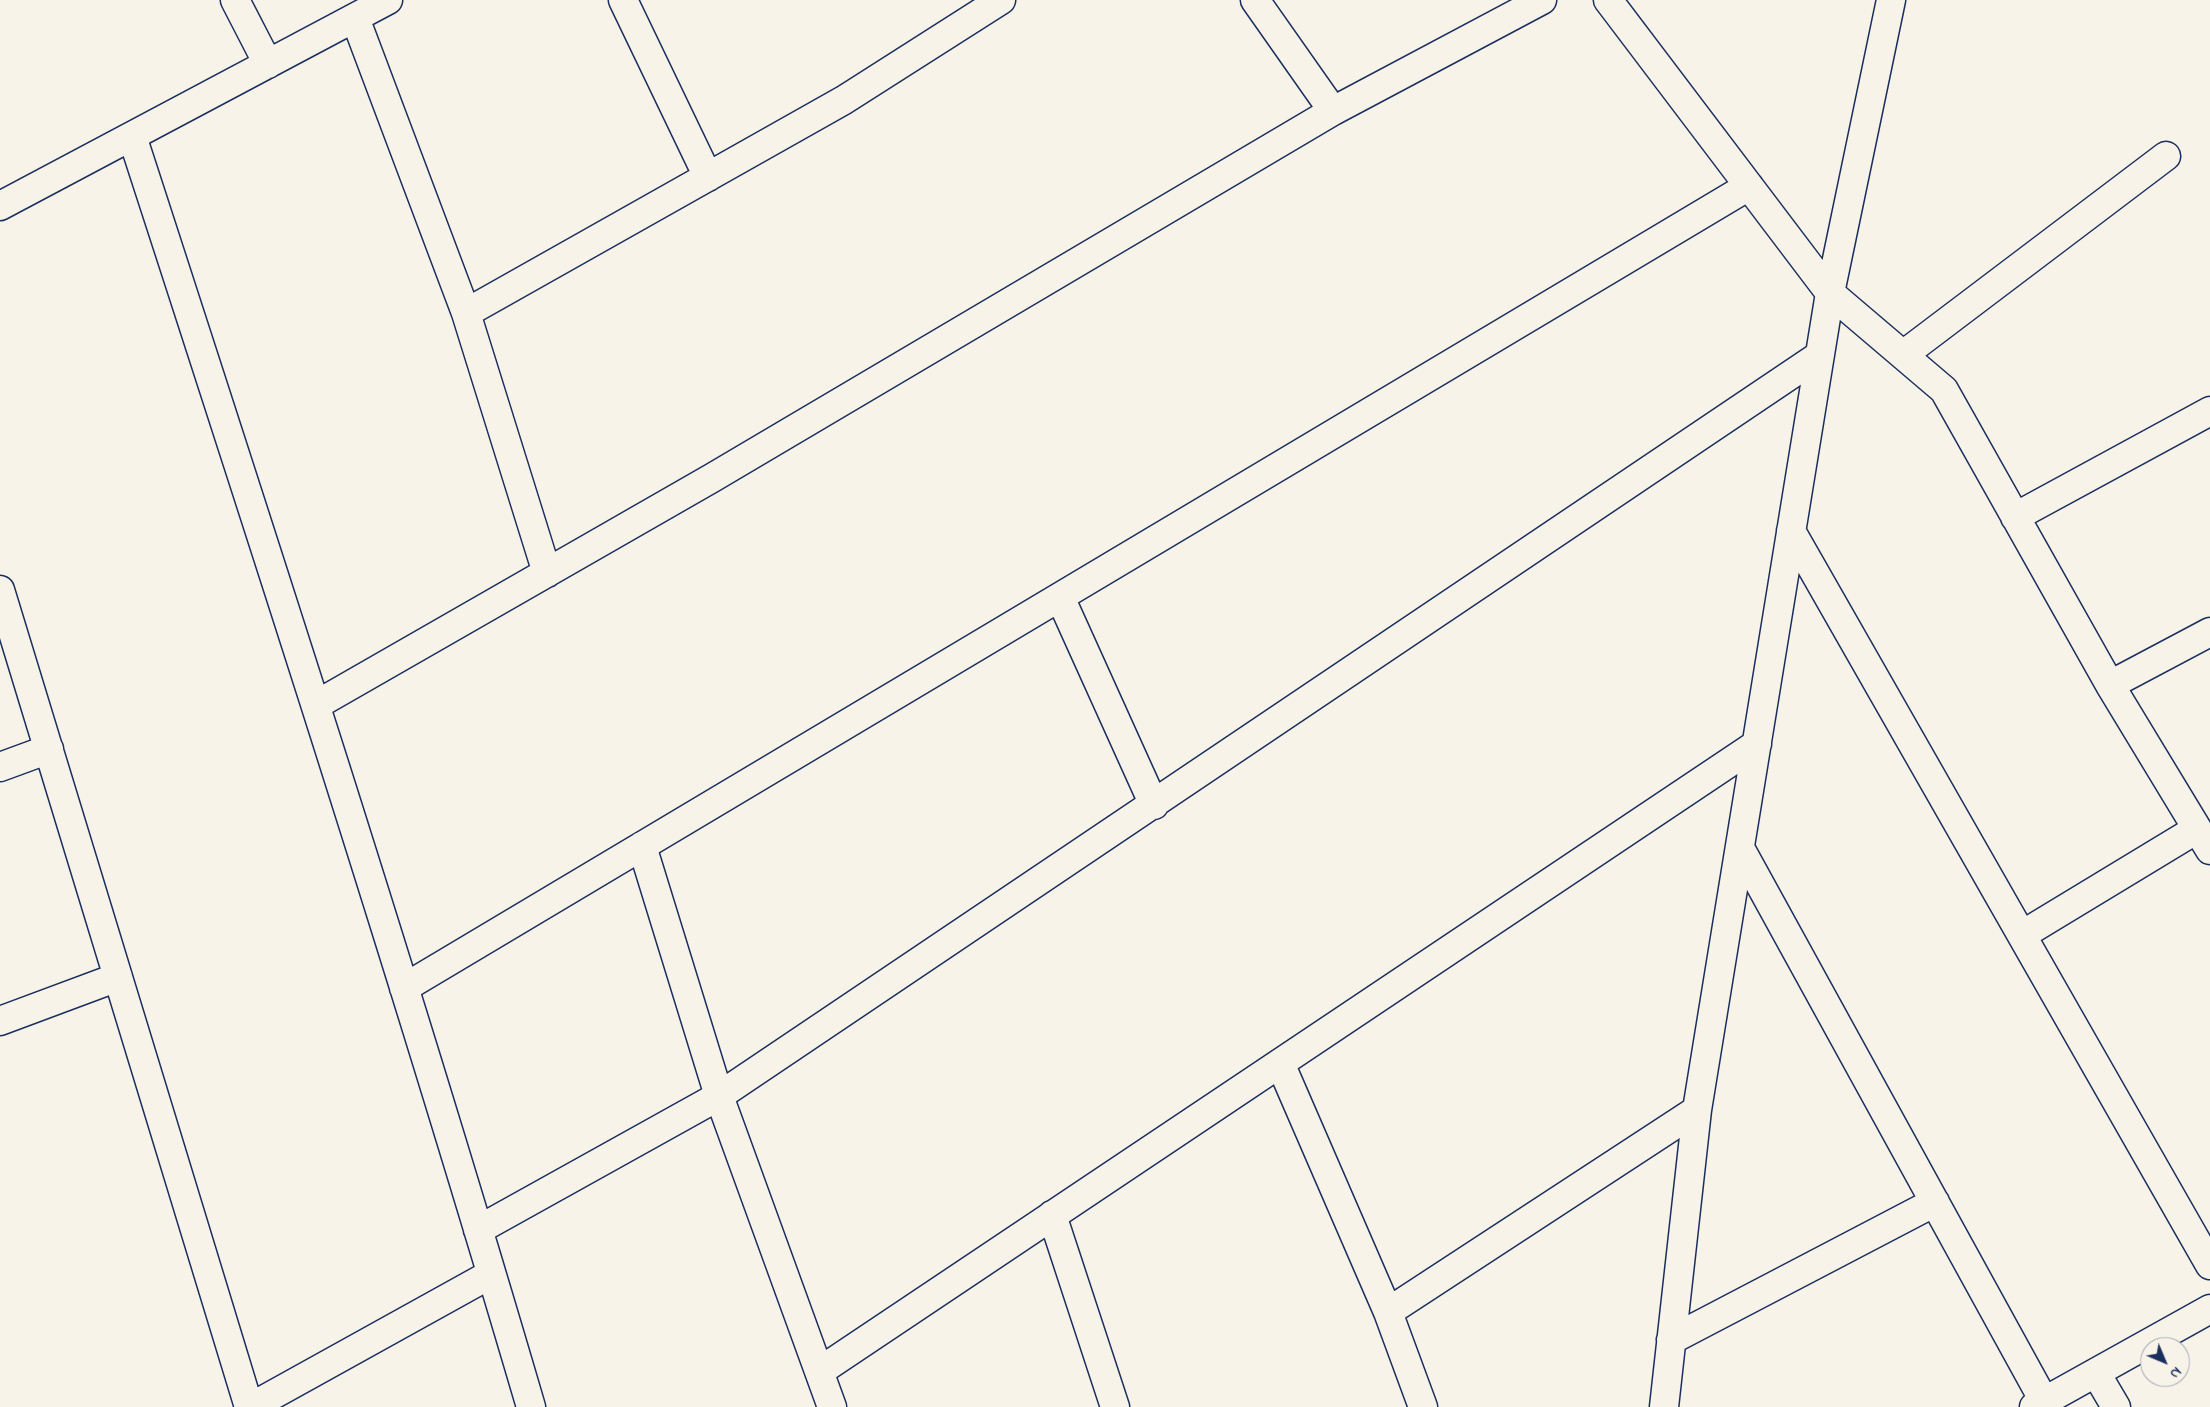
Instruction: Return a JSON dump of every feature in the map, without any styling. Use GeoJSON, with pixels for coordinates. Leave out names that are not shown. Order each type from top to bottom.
{"type":"FeatureCollection","features":[{"type":"Feature","properties":{"kind":"street"},"geometry":{"type":"LineString","coordinates":[[235,0],[268,64]]}},
{"type":"Feature","properties":{"kind":"street"},"geometry":{"type":"LineString","coordinates":[[0,206],[388,0]]}},
{"type":"Feature","properties":{"kind":"street"},"geometry":{"type":"LineString","coordinates":[[623,0],[708,177]]}},
{"type":"Feature","properties":{"kind":"street"},"geometry":{"type":"LineString","coordinates":[[466,313],[844,100],[1001,0]]}},
{"type":"Feature","properties":{"kind":"street"},"geometry":{"type":"LineString","coordinates":[[1255,0],[1333,111]]}},
{"type":"Feature","properties":{"kind":"street"},"geometry":{"type":"LineString","coordinates":[[316,705],[720,473],[1333,111],[1542,0]]}},
{"type":"Feature","properties":{"kind":"street"},"geometry":{"type":"LineString","coordinates":[[1608,0],[1830,293],[1944,390],[2110,685],[2203,840],[2022,935]]}},
{"type":"Feature","properties":{"kind":"street"},"geometry":{"type":"LineString","coordinates":[[1664,1407],[1697,1110],[1830,293],[1891,0]]}},
{"type":"Feature","properties":{"kind":"street"},"geometry":{"type":"LineString","coordinates":[[355,18],[466,313],[547,573]]}},
{"type":"Feature","properties":{"kind":"street"},"geometry":{"type":"LineString","coordinates":[[132,136],[316,705],[492,1274],[530,1407]]}},
{"type":"Feature","properties":{"kind":"street"},"geometry":{"type":"LineString","coordinates":[[1903,355],[2166,156]]}},
{"type":"Feature","properties":{"kind":"street"},"geometry":{"type":"LineString","coordinates":[[404,988],[1749,186]]}},
{"type":"Feature","properties":{"kind":"street"},"geometry":{"type":"LineString","coordinates":[[478,1230],[719,1096],[1154,805],[1820,354]]}},
{"type":"Feature","properties":{"kind":"street"},"geometry":{"type":"LineString","coordinates":[[2015,517],[2210,411]]}},
{"type":"Feature","properties":{"kind":"street"},"geometry":{"type":"LineString","coordinates":[[1791,531],[2210,1265]]}},
{"type":"Feature","properties":{"kind":"street"},"geometry":{"type":"LineString","coordinates":[[0,590],[250,1407],[492,1274]]}},
{"type":"Feature","properties":{"kind":"street"},"geometry":{"type":"LineString","coordinates":[[1060,597],[1154,805]]}},
{"type":"Feature","properties":{"kind":"street"},"geometry":{"type":"LineString","coordinates":[[2110,685],[2210,632]]}},
{"type":"Feature","properties":{"kind":"street"},"geometry":{"type":"LineString","coordinates":[[820,1371],[1757,744]]}},
{"type":"Feature","properties":{"kind":"street"},"geometry":{"type":"LineString","coordinates":[[0,767],[49,748]]}},
{"type":"Feature","properties":{"kind":"street"},"geometry":{"type":"LineString","coordinates":[[642,846],[719,1096],[832,1407]]}},
{"type":"Feature","properties":{"kind":"street"},"geometry":{"type":"LineString","coordinates":[[1740,848],[1935,1202],[2039,1404],[2210,1309]]}},
{"type":"Feature","properties":{"kind":"street"},"geometry":{"type":"LineString","coordinates":[[0,1021],[118,977]]}},
{"type":"Feature","properties":{"kind":"street"},"geometry":{"type":"LineString","coordinates":[[1280,1063],[1388,1312],[1423,1407]]}},
{"type":"Feature","properties":{"kind":"street"},"geometry":{"type":"LineString","coordinates":[[1388,1312],[1697,1110]]}},
{"type":"Feature","properties":{"kind":"street"},"geometry":{"type":"LineString","coordinates":[[1671,1340],[1935,1202]]}},
{"type":"Feature","properties":{"kind":"street"},"geometry":{"type":"LineString","coordinates":[[1052,1215],[1115,1407]]}},
{"type":"Feature","properties":{"kind":"street"},"geometry":{"type":"LineString","coordinates":[[2096,1373],[2116,1407]]}}]}
